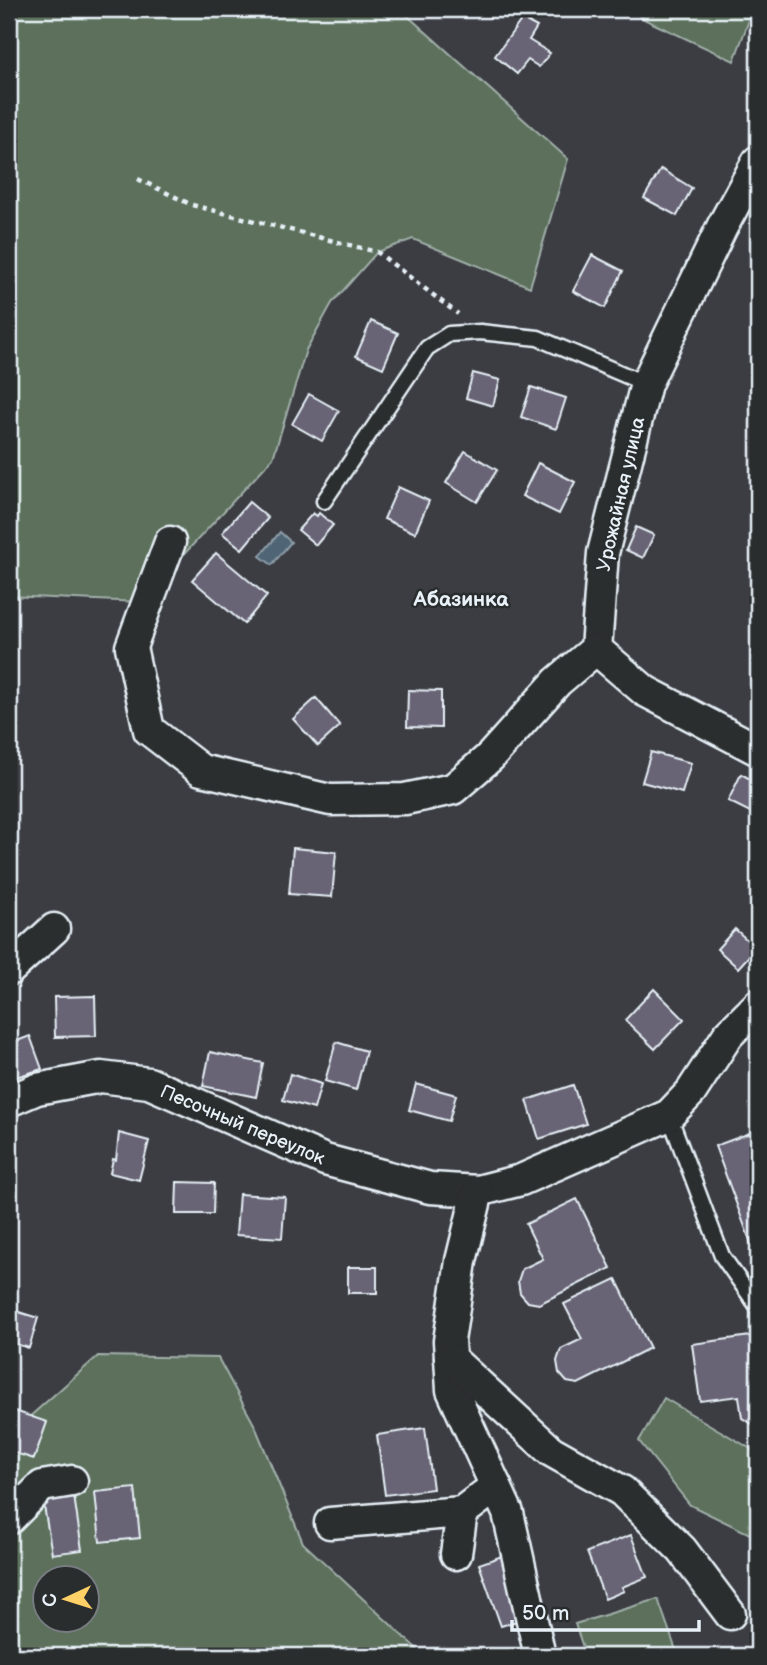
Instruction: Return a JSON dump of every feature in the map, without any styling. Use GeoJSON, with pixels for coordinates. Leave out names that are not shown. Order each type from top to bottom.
{"type":"FeatureCollection","features":[{"type":"Feature","properties":{"kind":"street","name":"Урожайная улица"},"geometry":{"type":"LineString","coordinates":[[596,649],[603,553],[646,384],[722,227],[758,162]]}},
{"type":"Feature","properties":{"kind":"street"},"geometry":{"type":"LineString","coordinates":[[170,542],[131,647],[149,730],[201,770],[330,800],[405,799],[453,789],[490,757],[557,682],[596,649],[645,691],[758,750]]}},
{"type":"Feature","properties":{"kind":"street"},"geometry":{"type":"LineString","coordinates":[[9,970],[54,929]]}},
{"type":"Feature","properties":{"kind":"street","name":"Песочный переулок"},"geometry":{"type":"LineString","coordinates":[[9,1101],[37,1089],[101,1077],[149,1083],[325,1160],[429,1188],[478,1191],[522,1180],[669,1115],[691,1092],[728,1035],[758,1005]]}},
{"type":"Feature","properties":{"kind":"street"},"geometry":{"type":"LineString","coordinates":[[478,1191],[461,1261],[449,1341],[452,1390],[508,1513],[540,1656]]}},
{"type":"Feature","properties":{"kind":"street"},"geometry":{"type":"LineString","coordinates":[[450,1358],[551,1451],[622,1491],[682,1550],[730,1614]]}},
{"type":"Feature","properties":{"kind":"street"},"geometry":{"type":"LineString","coordinates":[[9,1519],[43,1486],[72,1481]]}},
{"type":"Feature","properties":{"kind":"street"},"geometry":{"type":"LineString","coordinates":[[330,1522],[462,1512],[496,1486]]}},
{"type":"Feature","properties":{"kind":"street"},"geometry":{"type":"LineString","coordinates":[[456,1554],[462,1512]]}},
{"type":"Feature","properties":{"kind":"lane"},"geometry":{"type":"LineString","coordinates":[[324,500],[427,348],[449,334],[481,332],[538,338],[646,384]]}},
{"type":"Feature","properties":{"kind":"lane"},"geometry":{"type":"LineString","coordinates":[[669,1115],[722,1256],[758,1307]]}},
{"type":"Feature","properties":{"kind":"path"},"geometry":{"type":"LineString","coordinates":[[138,179],[192,205],[377,252],[481,332]]}},
{"type":"Feature","properties":{"kind":"green space"},"geometry":{"type":"Polygon","coordinates":[[[9,9],[400,9],[568,159],[530,287],[413,239],[377,252],[332,303],[306,350],[273,458],[140,602],[9,596],[9,9]]]}},
{"type":"Feature","properties":{"kind":"green space"},"geometry":{"type":"Polygon","coordinates":[[[629,9],[753,9],[734,61],[646,20],[629,9]]]}},
{"type":"Feature","properties":{"kind":"green space"},"geometry":{"type":"Polygon","coordinates":[[[98,1356],[218,1358],[255,1426],[303,1543],[417,1649],[419,1656],[9,1656],[9,1435],[98,1356]]]}},
{"type":"Feature","properties":{"kind":"green space"},"geometry":{"type":"Polygon","coordinates":[[[664,1398],[758,1453],[758,1538],[690,1505],[639,1441],[664,1398]]]}},
{"type":"Feature","properties":{"kind":"green space"},"geometry":{"type":"Polygon","coordinates":[[[658,1599],[678,1656],[586,1656],[575,1624],[658,1599]]]}},
{"type":"Feature","properties":{"kind":"water"},"geometry":{"type":"Polygon","coordinates":[[[280,532],[291,542],[272,565],[260,556],[280,532]]]}},
{"type":"Feature","properties":{"kind":"building"},"geometry":{"type":"Polygon","coordinates":[[[522,19],[537,27],[529,40],[550,53],[539,67],[528,60],[517,74],[495,56],[522,19]]]}},
{"type":"Feature","properties":{"kind":"building"},"geometry":{"type":"Polygon","coordinates":[[[661,169],[692,188],[677,216],[644,198],[661,169]]]}},
{"type":"Feature","properties":{"kind":"building"},"geometry":{"type":"Polygon","coordinates":[[[592,255],[623,271],[605,308],[573,291],[592,255]]]}},
{"type":"Feature","properties":{"kind":"building"},"geometry":{"type":"Polygon","coordinates":[[[371,321],[398,333],[383,368],[356,356],[371,321]]]}},
{"type":"Feature","properties":{"kind":"building"},"geometry":{"type":"Polygon","coordinates":[[[473,373],[500,380],[493,406],[466,398],[473,373]]]}},
{"type":"Feature","properties":{"kind":"building"},"geometry":{"type":"Polygon","coordinates":[[[531,387],[566,398],[556,429],[521,417],[531,387]]]}},
{"type":"Feature","properties":{"kind":"building"},"geometry":{"type":"Polygon","coordinates":[[[309,394],[339,411],[322,441],[292,424],[309,394]]]}},
{"type":"Feature","properties":{"kind":"building"},"geometry":{"type":"Polygon","coordinates":[[[465,451],[497,470],[477,502],[446,483],[465,451]]]}},
{"type":"Feature","properties":{"kind":"building"},"geometry":{"type":"Polygon","coordinates":[[[538,463],[575,482],[559,514],[522,496],[538,463]]]}},
{"type":"Feature","properties":{"kind":"building"},"geometry":{"type":"Polygon","coordinates":[[[398,487],[429,501],[415,533],[384,519],[398,487]]]}},
{"type":"Feature","properties":{"kind":"building"},"geometry":{"type":"Polygon","coordinates":[[[249,502],[268,518],[242,549],[222,533],[249,502]]]}},
{"type":"Feature","properties":{"kind":"building"},"geometry":{"type":"Polygon","coordinates":[[[313,513],[317,516],[319,513],[333,525],[316,545],[298,530],[313,513]]]}},
{"type":"Feature","properties":{"kind":"building"},"geometry":{"type":"Polygon","coordinates":[[[636,527],[654,535],[643,558],[626,550],[636,527]]]}},
{"type":"Feature","properties":{"kind":"building"},"geometry":{"type":"Polygon","coordinates":[[[216,553],[267,596],[244,624],[192,580],[216,553]]]}},
{"type":"Feature","properties":{"kind":"building"},"geometry":{"type":"Polygon","coordinates":[[[408,690],[441,691],[441,728],[407,727],[408,690]]]}},
{"type":"Feature","properties":{"kind":"building"},"geometry":{"type":"Polygon","coordinates":[[[316,698],[340,726],[318,746],[293,719],[316,698]]]}},
{"type":"Feature","properties":{"kind":"building"},"geometry":{"type":"Polygon","coordinates":[[[651,752],[691,763],[682,793],[642,782],[651,752]]]}},
{"type":"Feature","properties":{"kind":"building"},"geometry":{"type":"Polygon","coordinates":[[[741,774],[758,783],[758,816],[728,801],[741,774]]]}},
{"type":"Feature","properties":{"kind":"building"},"geometry":{"type":"Polygon","coordinates":[[[293,848],[336,852],[332,897],[289,894],[293,848]]]}},
{"type":"Feature","properties":{"kind":"building"},"geometry":{"type":"Polygon","coordinates":[[[735,929],[756,948],[738,968],[717,949],[735,929]]]}},
{"type":"Feature","properties":{"kind":"building"},"geometry":{"type":"Polygon","coordinates":[[[654,989],[684,1019],[655,1049],[625,1020],[654,989]]]}},
{"type":"Feature","properties":{"kind":"building"},"geometry":{"type":"Polygon","coordinates":[[[95,996],[96,1036],[55,1037],[54,997],[95,996]]]}},
{"type":"Feature","properties":{"kind":"building"},"geometry":{"type":"Polygon","coordinates":[[[30,1036],[42,1069],[16,1077],[9,1057],[9,1044],[30,1036]]]}},
{"type":"Feature","properties":{"kind":"building"},"geometry":{"type":"Polygon","coordinates":[[[336,1042],[366,1051],[356,1090],[325,1081],[336,1042]]]}},
{"type":"Feature","properties":{"kind":"building"},"geometry":{"type":"Polygon","coordinates":[[[210,1052],[263,1063],[256,1097],[203,1086],[210,1052]]]}},
{"type":"Feature","properties":{"kind":"building"},"geometry":{"type":"Polygon","coordinates":[[[290,1074],[321,1084],[314,1109],[283,1100],[290,1074]]]}},
{"type":"Feature","properties":{"kind":"building"},"geometry":{"type":"Polygon","coordinates":[[[416,1084],[456,1095],[449,1121],[409,1110],[416,1084]]]}},
{"type":"Feature","properties":{"kind":"building"},"geometry":{"type":"Polygon","coordinates":[[[573,1085],[586,1124],[539,1139],[527,1100],[573,1085]]]}},
{"type":"Feature","properties":{"kind":"building"},"geometry":{"type":"Polygon","coordinates":[[[758,1130],[758,1262],[715,1146],[758,1130]]]}},
{"type":"Feature","properties":{"kind":"building"},"geometry":{"type":"Polygon","coordinates":[[[119,1133],[149,1141],[139,1180],[110,1173],[113,1159],[116,1160],[119,1133]]]}},
{"type":"Feature","properties":{"kind":"building"},"geometry":{"type":"Polygon","coordinates":[[[177,1182],[214,1183],[213,1214],[176,1214],[177,1182]]]}},
{"type":"Feature","properties":{"kind":"building"},"geometry":{"type":"Polygon","coordinates":[[[239,1194],[285,1197],[282,1238],[236,1235],[239,1194]]]}},
{"type":"Feature","properties":{"kind":"building"},"geometry":{"type":"Polygon","coordinates":[[[577,1199],[611,1268],[539,1304],[528,1302],[520,1293],[518,1281],[522,1269],[543,1259],[526,1224],[577,1199]]]}},
{"type":"Feature","properties":{"kind":"building"},"geometry":{"type":"Polygon","coordinates":[[[348,1267],[377,1267],[377,1293],[348,1293],[348,1267]]]}},
{"type":"Feature","properties":{"kind":"building"},"geometry":{"type":"Polygon","coordinates":[[[616,1279],[650,1348],[578,1384],[567,1382],[559,1373],[557,1361],[561,1349],[582,1339],[564,1304],[616,1279]]]}},
{"type":"Feature","properties":{"kind":"building"},"geometry":{"type":"Polygon","coordinates":[[[9,1309],[38,1318],[29,1348],[9,1342],[9,1309]]]}},
{"type":"Feature","properties":{"kind":"building"},"geometry":{"type":"Polygon","coordinates":[[[758,1335],[758,1427],[742,1418],[739,1396],[700,1401],[692,1344],[758,1335]]]}},
{"type":"Feature","properties":{"kind":"building"},"geometry":{"type":"Polygon","coordinates":[[[9,1409],[47,1422],[34,1459],[9,1451],[9,1409]]]}},
{"type":"Feature","properties":{"kind":"building"},"geometry":{"type":"Polygon","coordinates":[[[425,1428],[433,1489],[385,1495],[377,1435],[425,1428]]]}},
{"type":"Feature","properties":{"kind":"building"},"geometry":{"type":"Polygon","coordinates":[[[135,1488],[140,1538],[100,1542],[95,1492],[135,1488]]]}},
{"type":"Feature","properties":{"kind":"building"},"geometry":{"type":"Polygon","coordinates":[[[74,1496],[82,1550],[52,1554],[43,1500],[74,1496]]]}},
{"type":"Feature","properties":{"kind":"building"},"geometry":{"type":"Polygon","coordinates":[[[631,1535],[647,1577],[622,1587],[624,1591],[605,1599],[587,1552],[631,1535]]]}},
{"type":"Feature","properties":{"kind":"building"},"geometry":{"type":"Polygon","coordinates":[[[502,1556],[523,1619],[501,1626],[479,1564],[502,1556]]]}},
{"type":"Feature","properties":{"kind":"district","name":"Абазинка"},"geometry":{"type":"Point","coordinates":[461,599]}}]}
